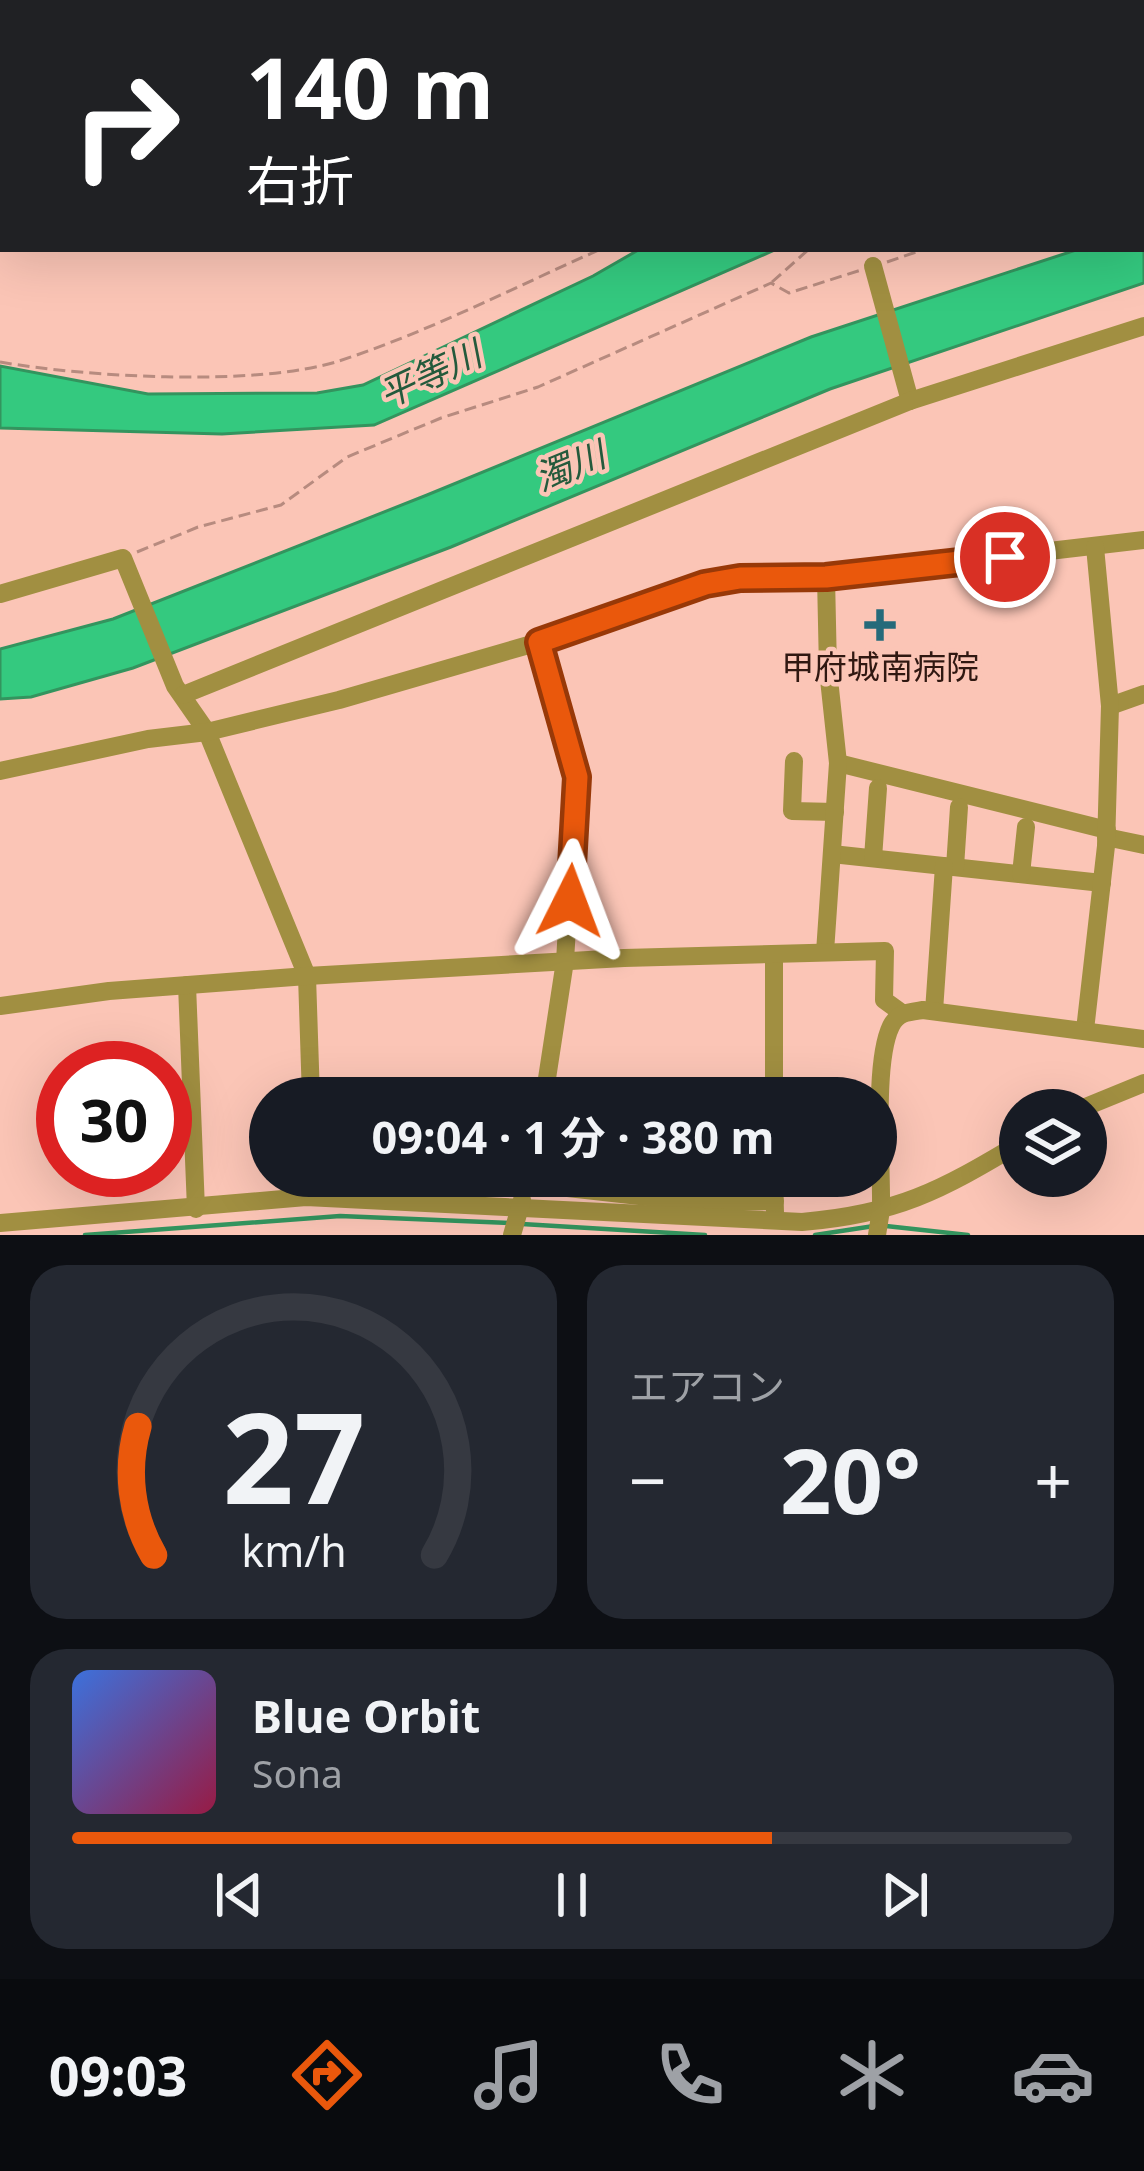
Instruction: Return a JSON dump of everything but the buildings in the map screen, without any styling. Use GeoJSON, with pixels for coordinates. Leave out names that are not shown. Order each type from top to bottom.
{"type":"FeatureCollection","features":[{"type":"Feature","properties":{"kind":"street"},"geometry":{"type":"LineString","coordinates":[[875,272],[909,395]]}},
{"type":"Feature","properties":{"kind":"street"},"geometry":{"type":"LineString","coordinates":[[179,690],[909,395],[1144,326]]}},
{"type":"Feature","properties":{"kind":"street"},"geometry":{"type":"LineString","coordinates":[[0,771],[148,739],[208,732],[339,700],[539,642],[705,584],[740,578],[826,577],[1144,540]]}},
{"type":"Feature","properties":{"kind":"street"},"geometry":{"type":"LineString","coordinates":[[1085,1030],[1106,833],[1110,706],[1095,547]]}},
{"type":"Feature","properties":{"kind":"street"},"geometry":{"type":"LineString","coordinates":[[0,593],[125,564],[179,690],[208,732],[307,976],[310,1077]]}},
{"type":"Feature","properties":{"kind":"street"},"geometry":{"type":"LineString","coordinates":[[825,952],[838,764],[828,670],[826,577]]}},
{"type":"Feature","properties":{"kind":"street"},"geometry":{"type":"LineString","coordinates":[[539,642],[577,777],[565,961],[547,1077]]}},
{"type":"Feature","properties":{"kind":"street"},"geometry":{"type":"LineString","coordinates":[[1110,706],[1144,694]]}},
{"type":"Feature","properties":{"kind":"street"},"geometry":{"type":"LineString","coordinates":[[794,761],[792,811],[835,812]]}},
{"type":"Feature","properties":{"kind":"street"},"geometry":{"type":"LineString","coordinates":[[838,764],[1144,845]]}},
{"type":"Feature","properties":{"kind":"street"},"geometry":{"type":"LineString","coordinates":[[873,858],[878,788]]}},
{"type":"Feature","properties":{"kind":"street"},"geometry":{"type":"LineString","coordinates":[[934,1011],[959,807]]}},
{"type":"Feature","properties":{"kind":"street"},"geometry":{"type":"LineString","coordinates":[[1021,874],[1026,827]]}},
{"type":"Feature","properties":{"kind":"street"},"geometry":{"type":"LineString","coordinates":[[832,854],[1102,883]]}},
{"type":"Feature","properties":{"kind":"street"},"geometry":{"type":"LineString","coordinates":[[0,1003],[307,976],[565,961],[885,951],[884,1000],[902,1013],[934,1011],[1144,1040]]}},
{"type":"Feature","properties":{"kind":"street"},"geometry":{"type":"LineString","coordinates":[[773,954],[774,1077]]}},
{"type":"Feature","properties":{"kind":"street"},"geometry":{"type":"LineString","coordinates":[[187,985],[196,1209]]}},
{"type":"Feature","properties":{"kind":"street"},"geometry":{"type":"LineString","coordinates":[[878,1225],[883,1054],[892,1024],[902,1013]]}},
{"type":"Feature","properties":{"kind":"street"},"geometry":{"type":"LineString","coordinates":[[1107,1098],[1144,1083]]}},
{"type":"Feature","properties":{"kind":"street"},"geometry":{"type":"LineString","coordinates":[[0,1223],[306,1198],[515,1222],[712,1209],[775,1210],[878,1225],[999,1156]]}},
{"type":"Feature","properties":{"kind":"street"},"geometry":{"type":"LineString","coordinates":[[638,1197],[712,1209]]}},
{"type":"Feature","properties":{"kind":"street"},"geometry":{"type":"LineString","coordinates":[[775,1197],[775,1210]]}},
{"type":"Feature","properties":{"kind":"path"},"geometry":{"type":"LineString","coordinates":[[0,362],[104,372],[289,372],[338,361],[595,252]]}},
{"type":"Feature","properties":{"kind":"path"},"geometry":{"type":"LineString","coordinates":[[125,564],[198,527],[281,505],[347,457],[441,418],[538,387],[771,283],[805,252]]}},
{"type":"Feature","properties":{"kind":"path"},"geometry":{"type":"LineString","coordinates":[[771,283],[789,293],[875,272],[918,252]]}},
{"type":"Feature","properties":{"kind":"water","name":"平等川"},"geometry":{"type":"Polygon","coordinates":[[[635,252],[770,252],[374,425],[222,434],[0,428],[0,366],[148,394],[317,393],[363,385],[635,252]]]}},
{"type":"Feature","properties":{"kind":"water","name":"濁川"},"geometry":{"type":"Polygon","coordinates":[[[1070,252],[1144,252],[1144,283],[830,389],[451,547],[133,668],[31,697],[0,699],[0,649],[113,619],[811,337],[1070,252]]]}},
{"type":"Feature","properties":{"kind":"waterway"},"geometry":{"type":"LineString","coordinates":[[85,1235],[340,1216],[510,1223]]}},
{"type":"Feature","properties":{"kind":"waterway"},"geometry":{"type":"LineString","coordinates":[[522,1224],[705,1235]]}},
{"type":"Feature","properties":{"kind":"waterway"},"geometry":{"type":"LineString","coordinates":[[815,1235],[874,1226]]}},
{"type":"Feature","properties":{"kind":"waterway"},"geometry":{"type":"LineString","coordinates":[[886,1226],[968,1235]]}},
{"type":"Feature","properties":{"kind":"place","name":"甲府城南病院"},"geometry":{"type":"Point","coordinates":[880,625]}},
{"type":"Feature","properties":{"kind":"route"},"geometry":{"type":"LineString","coordinates":[[570,901],[577,777],[539,642],[705,584],[740,578],[826,577],[1005,557]]}}]}
